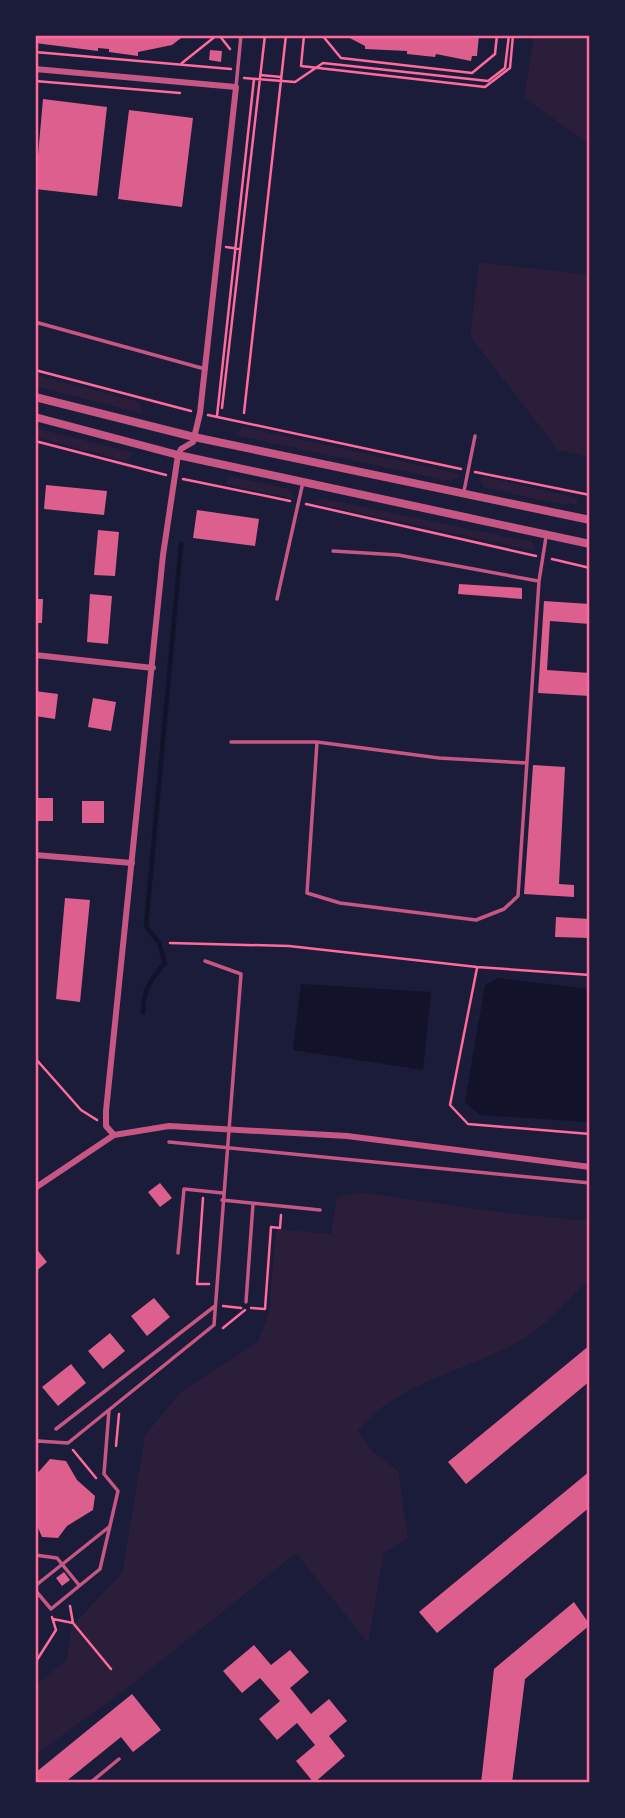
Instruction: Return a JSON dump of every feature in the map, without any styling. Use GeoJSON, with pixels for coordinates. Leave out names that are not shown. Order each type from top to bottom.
{"type":"FeatureCollection","features":[{"type":"Feature","properties":{"kind":"street"},"geometry":{"type":"LineString","coordinates":[[35,69],[236,86],[200,414],[194,437],[178,455],[163,555],[106,1126],[114,1135]]}},
{"type":"Feature","properties":{"kind":"street"},"geometry":{"type":"LineString","coordinates":[[35,397],[194,437],[590,520]]}},
{"type":"Feature","properties":{"kind":"street"},"geometry":{"type":"LineString","coordinates":[[35,417],[178,455],[590,544]]}},
{"type":"Feature","properties":{"kind":"street"},"geometry":{"type":"LineString","coordinates":[[35,655],[153,668]]}},
{"type":"Feature","properties":{"kind":"street"},"geometry":{"type":"LineString","coordinates":[[35,855],[132,863]]}},
{"type":"Feature","properties":{"kind":"street"},"geometry":{"type":"LineString","coordinates":[[35,1188],[114,1135],[169,1126],[347,1136],[590,1167]]}},
{"type":"Feature","properties":{"kind":"lane"},"geometry":{"type":"LineString","coordinates":[[236,86],[240,36]]}},
{"type":"Feature","properties":{"kind":"lane"},"geometry":{"type":"LineString","coordinates":[[35,322],[205,369]]}},
{"type":"Feature","properties":{"kind":"lane"},"geometry":{"type":"LineString","coordinates":[[464,494],[475,436]]}},
{"type":"Feature","properties":{"kind":"lane"},"geometry":{"type":"LineString","coordinates":[[277,598],[303,480]]}},
{"type":"Feature","properties":{"kind":"lane"},"geometry":{"type":"LineString","coordinates":[[317,742],[307,893],[340,903],[476,920],[504,909],[518,896],[539,581],[547,534]]}},
{"type":"Feature","properties":{"kind":"lane"},"geometry":{"type":"LineString","coordinates":[[333,551],[398,555],[539,581]]}},
{"type":"Feature","properties":{"kind":"lane"},"geometry":{"type":"LineString","coordinates":[[231,742],[317,742],[439,758],[527,763]]}},
{"type":"Feature","properties":{"kind":"lane"},"geometry":{"type":"LineString","coordinates":[[35,1444],[38,1441],[68,1443],[214,1325],[241,974],[205,961]]}},
{"type":"Feature","properties":{"kind":"lane"},"geometry":{"type":"LineString","coordinates":[[169,1142],[226,1150],[590,1183]]}},
{"type":"Feature","properties":{"kind":"lane"},"geometry":{"type":"LineString","coordinates":[[178,1253],[184,1189],[223,1193]]}},
{"type":"Feature","properties":{"kind":"lane"},"geometry":{"type":"LineString","coordinates":[[222,1200],[320,1210]]}},
{"type":"Feature","properties":{"kind":"lane"},"geometry":{"type":"LineString","coordinates":[[246,1302],[253,1204]]}},
{"type":"Feature","properties":{"kind":"lane"},"geometry":{"type":"LineString","coordinates":[[56,1429],[215,1306]]}},
{"type":"Feature","properties":{"kind":"lane"},"geometry":{"type":"LineString","coordinates":[[109,1410],[104,1474],[118,1491],[100,1569],[51,1609],[35,1588],[110,1525]]}},
{"type":"Feature","properties":{"kind":"lane"},"geometry":{"type":"LineString","coordinates":[[35,1555],[57,1558],[80,1586]]}},
{"type":"Feature","properties":{"kind":"lane"},"geometry":{"type":"LineString","coordinates":[[90,1783],[119,1759]]}},
{"type":"Feature","properties":{"kind":"path"},"geometry":{"type":"LineString","coordinates":[[180,65],[218,35],[239,60]]}},
{"type":"Feature","properties":{"kind":"path"},"geometry":{"type":"LineString","coordinates":[[222,408],[265,35]]}},
{"type":"Feature","properties":{"kind":"path"},"geometry":{"type":"LineString","coordinates":[[244,414],[286,35]]}},
{"type":"Feature","properties":{"kind":"path"},"geometry":{"type":"LineString","coordinates":[[304,35],[301,66],[485,87],[510,68],[511,35]]}},
{"type":"Feature","properties":{"kind":"path"},"geometry":{"type":"LineString","coordinates":[[322,35],[341,58],[472,73],[495,54],[497,35]]}},
{"type":"Feature","properties":{"kind":"path"},"geometry":{"type":"LineString","coordinates":[[35,52],[238,69]]}},
{"type":"Feature","properties":{"kind":"path"},"geometry":{"type":"LineString","coordinates":[[237,77],[295,82],[315,68]]}},
{"type":"Feature","properties":{"kind":"path"},"geometry":{"type":"LineString","coordinates":[[217,417],[254,79]]}},
{"type":"Feature","properties":{"kind":"path"},"geometry":{"type":"LineString","coordinates":[[35,370],[200,414],[590,495]]}},
{"type":"Feature","properties":{"kind":"path"},"geometry":{"type":"LineString","coordinates":[[35,441],[175,477],[299,502],[590,568]]}},
{"type":"Feature","properties":{"kind":"path"},"geometry":{"type":"LineString","coordinates":[[170,943],[289,946],[477,967],[590,975]]}},
{"type":"Feature","properties":{"kind":"path"},"geometry":{"type":"LineString","coordinates":[[477,967],[450,1105],[468,1124],[590,1133]]}},
{"type":"Feature","properties":{"kind":"path"},"geometry":{"type":"LineString","coordinates":[[35,1058],[81,1110],[106,1126]]}},
{"type":"Feature","properties":{"kind":"path"},"geometry":{"type":"LineString","coordinates":[[203,1191],[197,1283],[216,1285]]}},
{"type":"Feature","properties":{"kind":"path"},"geometry":{"type":"LineString","coordinates":[[223,1306],[265,1310],[271,1227],[281,1228],[282,1207]]}},
{"type":"Feature","properties":{"kind":"path"},"geometry":{"type":"LineString","coordinates":[[116,1447],[120,1412]]}},
{"type":"Feature","properties":{"kind":"path"},"geometry":{"type":"LineString","coordinates":[[73,1450],[100,1483]]}},
{"type":"Feature","properties":{"kind":"path"},"geometry":{"type":"LineString","coordinates":[[69,1606],[73,1623],[111,1669]]}},
{"type":"Feature","properties":{"kind":"path"},"geometry":{"type":"LineString","coordinates":[[35,1663],[56,1630],[53,1619],[73,1623]]}},
{"type":"Feature","properties":{"kind":"shaded area"},"geometry":{"type":"Polygon","coordinates":[[[534,35],[590,35],[590,144],[524,98],[534,35]]]}},
{"type":"Feature","properties":{"kind":"shaded area"},"geometry":{"type":"Polygon","coordinates":[[[479,262],[590,275],[590,458],[558,450],[470,336],[479,262]]]}},
{"type":"Feature","properties":{"kind":"shaded area"},"geometry":{"type":"Polygon","coordinates":[[[35,375],[140,402],[143,414],[35,386],[35,375]]]}},
{"type":"Feature","properties":{"kind":"shaded area"},"geometry":{"type":"Polygon","coordinates":[[[243,427],[460,474],[449,481],[235,435],[243,427]]]}},
{"type":"Feature","properties":{"kind":"shaded area"},"geometry":{"type":"Polygon","coordinates":[[[35,428],[134,453],[126,461],[35,437],[35,428]]]}},
{"type":"Feature","properties":{"kind":"shaded area"},"geometry":{"type":"Polygon","coordinates":[[[228,476],[290,489],[295,499],[226,484],[228,476]]]}},
{"type":"Feature","properties":{"kind":"shaded area"},"geometry":{"type":"Polygon","coordinates":[[[485,477],[578,498],[577,504],[560,504],[485,488],[479,478],[485,477]]]}},
{"type":"Feature","properties":{"kind":"shaded area"},"geometry":{"type":"Polygon","coordinates":[[[320,498],[532,542],[535,551],[313,503],[320,498]]]}},
{"type":"Feature","properties":{"kind":"shaded area"},"geometry":{"type":"Polygon","coordinates":[[[498,978],[590,989],[590,1122],[480,1115],[465,1102],[485,985],[498,978]]]}},
{"type":"Feature","properties":{"kind":"shaded area"},"geometry":{"type":"Polygon","coordinates":[[[301,984],[431,992],[423,1070],[293,1050],[301,984]]]}},
{"type":"Feature","properties":{"kind":"shaded area"},"geometry":{"type":"Polygon","coordinates":[[[358,1192],[506,1213],[590,1221],[590,1279],[548,1319],[521,1340],[413,1388],[374,1414],[358,1431],[371,1450],[398,1471],[408,1538],[384,1553],[368,1643],[296,1553],[127,1688],[35,1755],[35,1686],[67,1660],[71,1627],[122,1573],[145,1435],[181,1392],[258,1342],[269,1313],[276,1229],[331,1234],[337,1197],[358,1192]]]}},
{"type":"Feature","properties":{"kind":"building"},"geometry":{"type":"Polygon","coordinates":[[[35,35],[185,35],[172,45],[138,52],[138,56],[109,52],[109,49],[98,48],[98,51],[35,43],[35,35]]]}},
{"type":"Feature","properties":{"kind":"building"},"geometry":{"type":"Polygon","coordinates":[[[344,35],[479,35],[477,56],[472,56],[471,61],[436,54],[435,57],[407,54],[407,51],[365,49],[365,46],[344,35]]]}},
{"type":"Feature","properties":{"kind":"building"},"geometry":{"type":"Polygon","coordinates":[[[210,50],[222,51],[221,62],[209,60],[210,50]]]}},
{"type":"Feature","properties":{"kind":"building"},"geometry":{"type":"Polygon","coordinates":[[[43,99],[107,107],[97,196],[35,189],[43,99]]]}},
{"type":"Feature","properties":{"kind":"building"},"geometry":{"type":"Polygon","coordinates":[[[129,110],[193,118],[182,207],[118,199],[129,110]]]}},
{"type":"Feature","properties":{"kind":"building"},"geometry":{"type":"Polygon","coordinates":[[[46,485],[107,491],[104,515],[44,509],[46,485]]]}},
{"type":"Feature","properties":{"kind":"building"},"geometry":{"type":"Polygon","coordinates":[[[197,510],[259,519],[255,546],[193,538],[197,510]]]}},
{"type":"Feature","properties":{"kind":"building"},"geometry":{"type":"Polygon","coordinates":[[[98,530],[119,532],[115,576],[94,575],[98,530]]]}},
{"type":"Feature","properties":{"kind":"building"},"geometry":{"type":"Polygon","coordinates":[[[459,584],[522,588],[522,599],[458,594],[459,584]]]}},
{"type":"Feature","properties":{"kind":"building"},"geometry":{"type":"Polygon","coordinates":[[[90,594],[112,596],[108,644],[87,642],[90,594]]]}},
{"type":"Feature","properties":{"kind":"building"},"geometry":{"type":"Polygon","coordinates":[[[35,599],[43,599],[42,623],[35,623],[35,599]]]}},
{"type":"Feature","properties":{"kind":"building"},"geometry":{"type":"Polygon","coordinates":[[[544,601],[590,604],[590,624],[550,621],[547,670],[590,673],[590,696],[538,693],[544,601]]]}},
{"type":"Feature","properties":{"kind":"building"},"geometry":{"type":"Polygon","coordinates":[[[35,691],[58,694],[55,719],[35,716],[35,691]]]}},
{"type":"Feature","properties":{"kind":"building"},"geometry":{"type":"Polygon","coordinates":[[[93,698],[116,702],[111,731],[88,727],[93,698]]]}},
{"type":"Feature","properties":{"kind":"building"},"geometry":{"type":"Polygon","coordinates":[[[533,765],[565,767],[559,884],[574,885],[574,897],[524,894],[533,765]]]}},
{"type":"Feature","properties":{"kind":"building"},"geometry":{"type":"Polygon","coordinates":[[[35,798],[53,798],[53,821],[35,821],[35,798]]]}},
{"type":"Feature","properties":{"kind":"building"},"geometry":{"type":"Polygon","coordinates":[[[82,801],[104,801],[104,823],[82,823],[82,801]]]}},
{"type":"Feature","properties":{"kind":"building"},"geometry":{"type":"Polygon","coordinates":[[[65,898],[90,900],[80,1002],[56,999],[65,898]]]}},
{"type":"Feature","properties":{"kind":"building"},"geometry":{"type":"Polygon","coordinates":[[[556,917],[590,919],[590,938],[555,937],[556,917]]]}},
{"type":"Feature","properties":{"kind":"building"},"geometry":{"type":"Polygon","coordinates":[[[160,1183],[172,1198],[160,1207],[148,1192],[160,1183]]]}},
{"type":"Feature","properties":{"kind":"building"},"geometry":{"type":"Polygon","coordinates":[[[35,1247],[47,1262],[35,1272],[35,1247]]]}},
{"type":"Feature","properties":{"kind":"building"},"geometry":{"type":"Polygon","coordinates":[[[154,1298],[170,1317],[147,1336],[131,1316],[154,1298]]]}},
{"type":"Feature","properties":{"kind":"building"},"geometry":{"type":"Polygon","coordinates":[[[110,1333],[125,1351],[103,1369],[88,1351],[110,1333]]]}},
{"type":"Feature","properties":{"kind":"building"},"geometry":{"type":"Polygon","coordinates":[[[590,1345],[590,1381],[466,1484],[448,1462],[590,1345]]]}},
{"type":"Feature","properties":{"kind":"building"},"geometry":{"type":"Polygon","coordinates":[[[71,1364],[86,1383],[58,1406],[42,1387],[71,1364]]]}},
{"type":"Feature","properties":{"kind":"building"},"geometry":{"type":"Polygon","coordinates":[[[50,1459],[66,1461],[77,1480],[95,1496],[93,1510],[67,1526],[58,1538],[42,1537],[35,1521],[35,1476],[50,1459]]]}},
{"type":"Feature","properties":{"kind":"building"},"geometry":{"type":"Polygon","coordinates":[[[590,1471],[590,1507],[437,1633],[419,1612],[590,1471]]]}},
{"type":"Feature","properties":{"kind":"building"},"geometry":{"type":"Polygon","coordinates":[[[64,1572],[70,1580],[62,1586],[56,1578],[64,1572]]]}},
{"type":"Feature","properties":{"kind":"building"},"geometry":{"type":"Polygon","coordinates":[[[574,1602],[590,1625],[525,1679],[512,1783],[481,1783],[494,1669],[574,1602]]]}},
{"type":"Feature","properties":{"kind":"building"},"geometry":{"type":"Polygon","coordinates":[[[254,1645],[271,1665],[290,1650],[309,1672],[290,1688],[311,1714],[329,1699],[347,1721],[329,1736],[345,1756],[314,1783],[296,1761],[315,1745],[297,1723],[277,1740],[259,1719],[280,1701],[260,1678],[242,1693],[223,1671],[254,1645]]]}},
{"type":"Feature","properties":{"kind":"building"},"geometry":{"type":"Polygon","coordinates":[[[132,1694],[161,1730],[133,1752],[121,1737],[64,1783],[35,1783],[35,1773],[132,1694]]]}},
{"type":"Feature","properties":{"kind":"waterway"},"geometry":{"type":"LineString","coordinates":[[143,1013],[148,986],[165,963],[159,943],[146,926],[181,544]]}}]}
